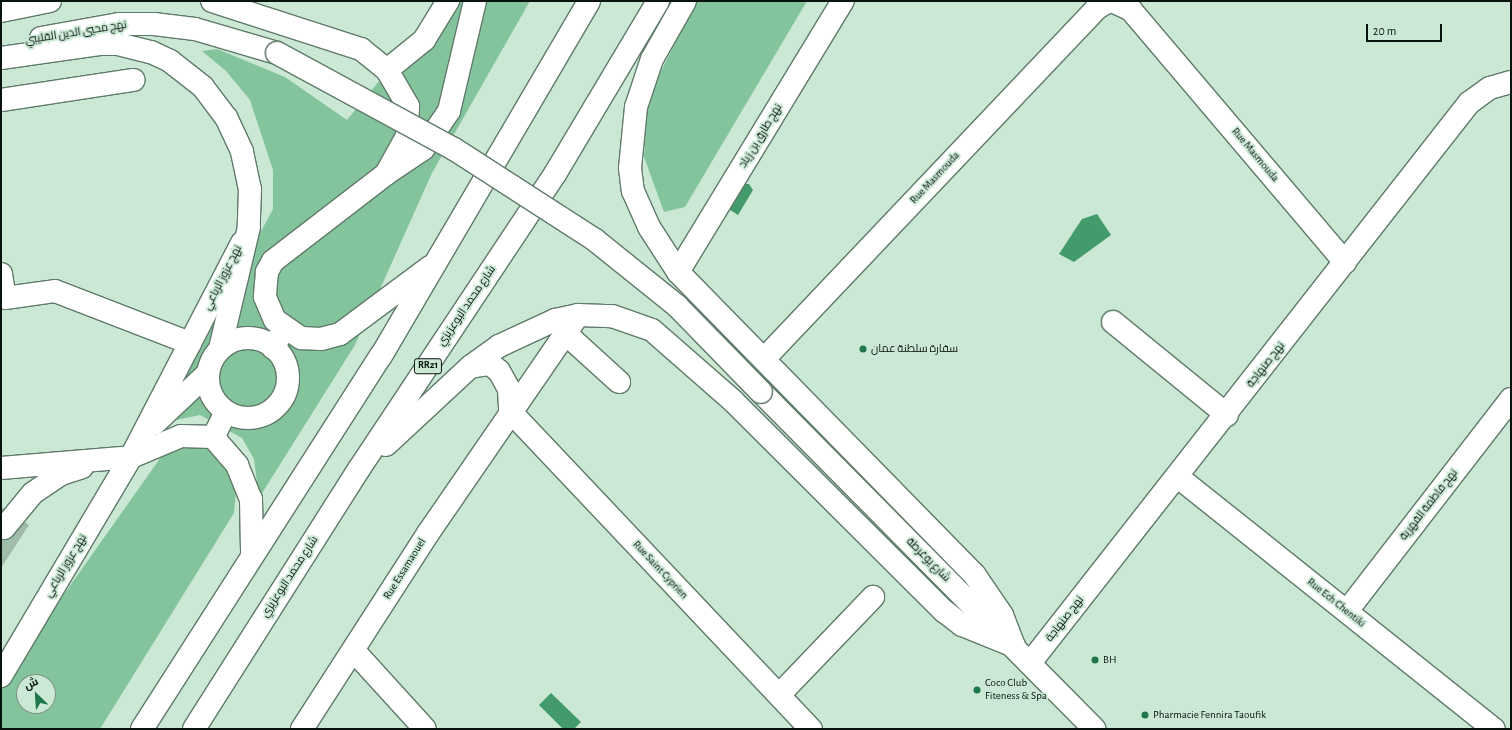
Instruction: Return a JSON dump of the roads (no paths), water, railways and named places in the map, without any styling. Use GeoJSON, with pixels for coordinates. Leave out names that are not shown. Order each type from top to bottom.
{"type":"FeatureCollection","features":[{"type":"Feature","properties":{"kind":"main road"},"geometry":{"type":"LineString","coordinates":[[1,11],[50,1]]}},
{"type":"Feature","properties":{"kind":"main road"},"geometry":{"type":"LineString","coordinates":[[212,1],[343,41],[361,49],[387,70],[408,106],[409,121],[402,150],[386,174]]}},
{"type":"Feature","properties":{"kind":"main road"},"geometry":{"type":"LineString","coordinates":[[387,70],[424,40],[448,1]]}},
{"type":"Feature","properties":{"kind":"main road"},"geometry":{"type":"LineString","coordinates":[[439,261],[340,334],[321,339],[301,338],[284,329],[275,320],[265,297],[267,272],[273,261],[386,174],[423,149],[449,111],[475,1]]}},
{"type":"Feature","properties":{"kind":"main road"},"geometry":{"type":"LineString","coordinates":[[142,729],[439,261],[589,1]]}},
{"type":"Feature","properties":{"kind":"main road","name":"شارع محمد البوعزيزي"},"geometry":{"type":"LineString","coordinates":[[194,729],[360,469],[555,174],[658,1]]}},
{"type":"Feature","properties":{"kind":"main road"},"geometry":{"type":"LineString","coordinates":[[685,1],[652,59],[636,107],[630,168],[633,191],[649,227],[678,272],[974,574],[1002,615],[1014,646]]}},
{"type":"Feature","properties":{"kind":"main road","name":"نهج طارق بن زياد"},"geometry":{"type":"LineString","coordinates":[[678,272],[843,1]]}},
{"type":"Feature","properties":{"kind":"main road","name":"Rue Masmouda"},"geometry":{"type":"LineString","coordinates":[[764,359],[1097,8],[1109,1]]}},
{"type":"Feature","properties":{"kind":"main road","name":"Rue Masmouda"},"geometry":{"type":"LineString","coordinates":[[1112,1],[1131,10],[1345,262]]}},
{"type":"Feature","properties":{"kind":"main road","name":"نهج محيي الدين القليبي"},"geometry":{"type":"LineString","coordinates":[[6,44],[119,24],[154,24],[195,29],[277,52],[454,149],[595,240],[677,306],[761,392]]}},
{"type":"Feature","properties":{"kind":"main road"},"geometry":{"type":"LineString","coordinates":[[1,58],[101,44],[135,47],[170,61],[203,87],[229,124],[242,152],[250,189],[249,227],[220,349],[208,373],[212,395],[226,412],[236,417],[258,417],[280,401],[287,376],[285,365],[273,348],[264,342],[240,339],[220,349]]}},
{"type":"Feature","properties":{"kind":"main road"},"geometry":{"type":"LineString","coordinates":[[1,100],[133,80]]}},
{"type":"Feature","properties":{"kind":"main road","name":"نهج صنهاجة"},"geometry":{"type":"LineString","coordinates":[[1030,663],[1178,477],[1469,103],[1490,88],[1511,82]]}},
{"type":"Feature","properties":{"kind":"main road","name":"نهج عزوز الرباعي"},"geometry":{"type":"LineString","coordinates":[[1,675],[131,457],[249,227]]}},
{"type":"Feature","properties":{"kind":"main road"},"geometry":{"type":"LineString","coordinates":[[1,274],[5,298],[55,291],[190,343]]}},
{"type":"Feature","properties":{"kind":"main road"},"geometry":{"type":"LineString","coordinates":[[360,469],[470,367],[499,346],[528,330],[578,315],[612,316],[652,330],[734,401],[944,611],[962,625],[1014,646]]}},
{"type":"Feature","properties":{"kind":"main road","name":"Rue Essamaouel"},"geometry":{"type":"LineString","coordinates":[[302,729],[354,652],[510,411],[578,315]]}},
{"type":"Feature","properties":{"kind":"main road"},"geometry":{"type":"LineString","coordinates":[[1113,322],[1226,415]]}},
{"type":"Feature","properties":{"kind":"main road"},"geometry":{"type":"LineString","coordinates":[[273,348],[284,329]]}},
{"type":"Feature","properties":{"kind":"main road"},"geometry":{"type":"LineString","coordinates":[[565,333],[619,382]]}},
{"type":"Feature","properties":{"kind":"main road"},"geometry":{"type":"LineString","coordinates":[[470,367],[490,364],[499,371],[509,389],[510,411]]}},
{"type":"Feature","properties":{"kind":"main road","name":"نهج عزوز الرباعي"},"geometry":{"type":"LineString","coordinates":[[142,435],[208,373]]}},
{"type":"Feature","properties":{"kind":"main road","name":"شارع يوغرطة"},"geometry":{"type":"LineString","coordinates":[[761,392],[1014,646],[1094,729]]}},
{"type":"Feature","properties":{"kind":"main road","name":"نهج فاطمة الفهرية"},"geometry":{"type":"LineString","coordinates":[[1347,611],[1511,399]]}},
{"type":"Feature","properties":{"kind":"main road","name":"Rue Saint Cyprien"},"geometry":{"type":"LineString","coordinates":[[510,411],[811,729]]}},
{"type":"Feature","properties":{"kind":"main road"},"geometry":{"type":"LineString","coordinates":[[213,437],[226,412]]}},
{"type":"Feature","properties":{"kind":"main road"},"geometry":{"type":"LineString","coordinates":[[1,468],[131,457],[181,436],[213,437],[237,465],[251,499],[252,554]]}},
{"type":"Feature","properties":{"kind":"main road"},"geometry":{"type":"LineString","coordinates":[[4,528],[33,493],[61,474],[106,459]]}},
{"type":"Feature","properties":{"kind":"main road","name":"Rue Ech Chentiki"},"geometry":{"type":"LineString","coordinates":[[1178,477],[1494,729]]}},
{"type":"Feature","properties":{"kind":"main road"},"geometry":{"type":"LineString","coordinates":[[778,695],[873,597]]}},
{"type":"Feature","properties":{"kind":"main road"},"geometry":{"type":"LineString","coordinates":[[354,652],[425,729]]}},
{"type":"Feature","properties":{"kind":"place","name":"سفارة سلطنة عمان"},"geometry":{"type":"Point","coordinates":[863,349]}},
{"type":"Feature","properties":{"kind":"place","name":"BH"},"geometry":{"type":"Point","coordinates":[1095,660]}},
{"type":"Feature","properties":{"kind":"place","name":"Coco Club Fiteness & Spa"},"geometry":{"type":"Point","coordinates":[977,690]}},
{"type":"Feature","properties":{"kind":"place","name":"Pharmacie Fennira Taoufik"},"geometry":{"type":"Point","coordinates":[1145,715]}}]}
